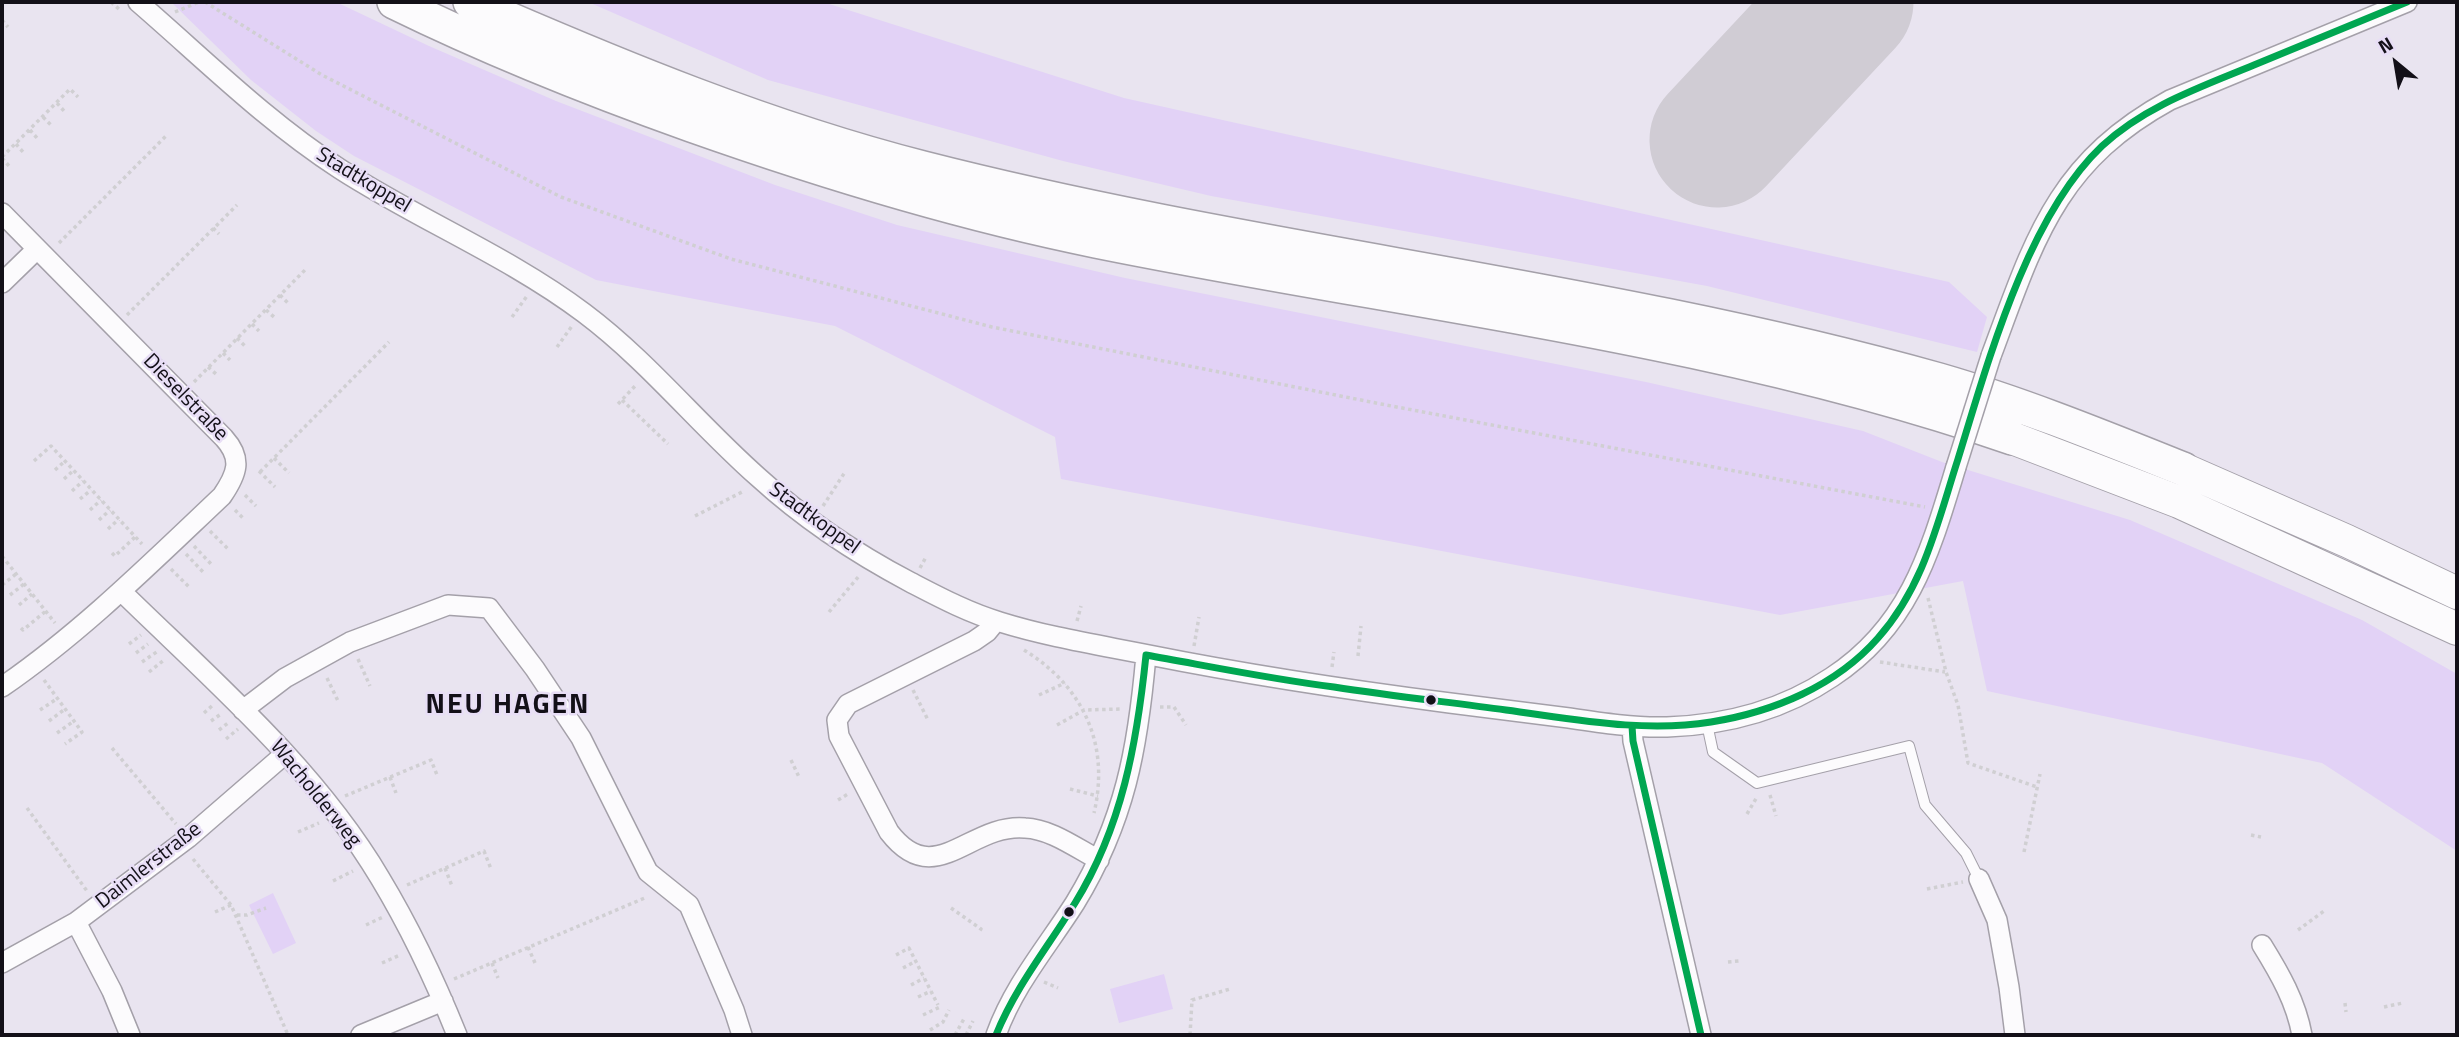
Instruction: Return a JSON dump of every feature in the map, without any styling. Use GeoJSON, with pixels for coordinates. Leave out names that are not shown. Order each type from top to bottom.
{"type":"FeatureCollection","features":[{"type":"Feature","properties":{"kind":"highway"},"geometry":{"type":"LineString","coordinates":[[394,2],[520,58],[635,104],[756,148],[912,198],[1093,241],[1741,362],[1939,413],[2179,502],[2457,629]]}},
{"type":"Feature","properties":{"kind":"highway"},"geometry":{"type":"LineString","coordinates":[[470,2],[691,93],[769,121],[919,167],[1100,210],[1567,294],[1754,333],[1942,381],[2098,435],[2183,469],[2457,593]]}},
{"type":"Feature","properties":{"kind":"street","name":"Stadtkoppel"},"geometry":{"type":"LineString","coordinates":[[138,2],[306,147],[345,173],[538,281],[583,312],[620,342],[755,475],[844,544],[912,582],[996,621],[1146,655],[1330,687],[1632,726],[1665,727],[1707,724],[1771,709],[1831,678],[1862,655],[1901,610],[1922,572],[1991,356],[2026,261],[2061,195],[2077,173],[2117,133],[2180,95],[2407,2]]}},
{"type":"Feature","properties":{"kind":"street","name":"Dieselstraße"},"geometry":{"type":"LineString","coordinates":[[2,213],[232,446],[236,457],[232,481],[222,496],[68,638],[34,666],[2,687]]}},
{"type":"Feature","properties":{"kind":"street"},"geometry":{"type":"LineString","coordinates":[[2,284],[41,253]]}},
{"type":"Feature","properties":{"kind":"street","name":"Wacholderweg"},"geometry":{"type":"LineString","coordinates":[[121,591],[243,710],[327,803],[388,892],[440,994],[457,1035]]}},
{"type":"Feature","properties":{"kind":"street"},"geometry":{"type":"LineString","coordinates":[[243,710],[285,678],[350,642],[448,606],[488,608],[535,669],[581,738],[648,872],[689,905],[742,1035]]}},
{"type":"Feature","properties":{"kind":"street"},"geometry":{"type":"LineString","coordinates":[[996,621],[974,641],[848,704],[837,720],[839,736],[889,831],[910,853],[925,858],[937,857],[992,832],[1025,827],[1055,836],[1099,860]]}},
{"type":"Feature","properties":{"kind":"street"},"geometry":{"type":"LineString","coordinates":[[996,1035],[1025,975],[1074,903],[1099,860],[1116,821],[1128,781],[1141,708],[1146,655]]}},
{"type":"Feature","properties":{"kind":"street"},"geometry":{"type":"LineString","coordinates":[[1632,726],[1633,741],[1702,1035]]}},
{"type":"Feature","properties":{"kind":"street","name":"Daimlerstraße"},"geometry":{"type":"LineString","coordinates":[[2,963],[76,922],[184,841],[285,754]]}},
{"type":"Feature","properties":{"kind":"street"},"geometry":{"type":"LineString","coordinates":[[1979,879],[1997,920],[2015,1035]]}},
{"type":"Feature","properties":{"kind":"street"},"geometry":{"type":"LineString","coordinates":[[76,922],[112,991],[130,1035]]}},
{"type":"Feature","properties":{"kind":"street"},"geometry":{"type":"LineString","coordinates":[[2262,945],[2284,980],[2299,1018],[2302,1035]]}},
{"type":"Feature","properties":{"kind":"street"},"geometry":{"type":"LineString","coordinates":[[361,1035],[440,994]]}},
{"type":"Feature","properties":{"kind":"lane"},"geometry":{"type":"LineString","coordinates":[[1707,724],[1713,752],[1757,783],[1909,746],[1925,805],[1966,853],[1979,879]]}},
{"type":"Feature","properties":{"kind":"path"},"geometry":{"type":"LineString","coordinates":[[205,2],[322,75],[561,197],[731,259],[1006,330],[1943,510]]}},
{"type":"Feature","properties":{"kind":"path"},"geometry":{"type":"LineString","coordinates":[[2,20],[8,27]]}},
{"type":"Feature","properties":{"kind":"path"},"geometry":{"type":"LineString","coordinates":[[9,166],[2,158],[70,89],[78,97]]}},
{"type":"Feature","properties":{"kind":"path"},"geometry":{"type":"LineString","coordinates":[[57,103],[64,111]]}},
{"type":"Feature","properties":{"kind":"path"},"geometry":{"type":"LineString","coordinates":[[43,117],[51,125]]}},
{"type":"Feature","properties":{"kind":"path"},"geometry":{"type":"LineString","coordinates":[[30,130],[37,138]]}},
{"type":"Feature","properties":{"kind":"path"},"geometry":{"type":"LineString","coordinates":[[41,253],[88,215],[166,136]]}},
{"type":"Feature","properties":{"kind":"path"},"geometry":{"type":"LineString","coordinates":[[16,144],[23,152]]}},
{"type":"Feature","properties":{"kind":"path"},"geometry":{"type":"LineString","coordinates":[[143,160],[148,165]]}},
{"type":"Feature","properties":{"kind":"path"},"geometry":{"type":"LineString","coordinates":[[129,174],[134,178]]}},
{"type":"Feature","properties":{"kind":"path"},"geometry":{"type":"LineString","coordinates":[[115,188],[120,192]]}},
{"type":"Feature","properties":{"kind":"path"},"geometry":{"type":"LineString","coordinates":[[101,201],[106,206]]}},
{"type":"Feature","properties":{"kind":"path"},"geometry":{"type":"LineString","coordinates":[[115,327],[237,205]]}},
{"type":"Feature","properties":{"kind":"path"},"geometry":{"type":"LineString","coordinates":[[88,215],[92,219]]}},
{"type":"Feature","properties":{"kind":"path"},"geometry":{"type":"LineString","coordinates":[[74,228],[78,233]]}},
{"type":"Feature","properties":{"kind":"path"},"geometry":{"type":"LineString","coordinates":[[213,229],[219,234]]}},
{"type":"Feature","properties":{"kind":"path"},"geometry":{"type":"LineString","coordinates":[[199,242],[205,248]]}},
{"type":"Feature","properties":{"kind":"path"},"geometry":{"type":"LineString","coordinates":[[185,257],[190,262]]}},
{"type":"Feature","properties":{"kind":"path"},"geometry":{"type":"LineString","coordinates":[[181,394],[306,269]]}},
{"type":"Feature","properties":{"kind":"path"},"geometry":{"type":"LineString","coordinates":[[171,271],[176,276]]}},
{"type":"Feature","properties":{"kind":"path"},"geometry":{"type":"LineString","coordinates":[[512,317],[538,281]]}},
{"type":"Feature","properties":{"kind":"path"},"geometry":{"type":"LineString","coordinates":[[157,285],[162,290]]}},
{"type":"Feature","properties":{"kind":"path"},"geometry":{"type":"LineString","coordinates":[[280,295],[288,303]]}},
{"type":"Feature","properties":{"kind":"path"},"geometry":{"type":"LineString","coordinates":[[142,299],[148,305]]}},
{"type":"Feature","properties":{"kind":"path"},"geometry":{"type":"LineString","coordinates":[[266,310],[274,317]]}},
{"type":"Feature","properties":{"kind":"path"},"geometry":{"type":"LineString","coordinates":[[252,324],[259,331]]}},
{"type":"Feature","properties":{"kind":"path"},"geometry":{"type":"LineString","coordinates":[[237,338],[245,346]]}},
{"type":"Feature","properties":{"kind":"path"},"geometry":{"type":"LineString","coordinates":[[275,487],[260,472],[389,342]]}},
{"type":"Feature","properties":{"kind":"path"},"geometry":{"type":"LineString","coordinates":[[223,353],[230,360]]}},
{"type":"Feature","properties":{"kind":"path"},"geometry":{"type":"LineString","coordinates":[[208,368],[216,374]]}},
{"type":"Feature","properties":{"kind":"path"},"geometry":{"type":"LineString","coordinates":[[358,373],[363,379]]}},
{"type":"Feature","properties":{"kind":"path"},"geometry":{"type":"LineString","coordinates":[[638,383],[620,402],[668,444]]}},
{"type":"Feature","properties":{"kind":"path"},"geometry":{"type":"LineString","coordinates":[[346,386],[351,391]]}},
{"type":"Feature","properties":{"kind":"path"},"geometry":{"type":"LineString","coordinates":[[325,407],[330,412]]}},
{"type":"Feature","properties":{"kind":"path"},"geometry":{"type":"LineString","coordinates":[[310,422],[315,426]]}},
{"type":"Feature","properties":{"kind":"path"},"geometry":{"type":"LineString","coordinates":[[34,461],[51,446],[135,537],[189,587]]}},
{"type":"Feature","properties":{"kind":"path"},"geometry":{"type":"LineString","coordinates":[[274,458],[289,473]]}},
{"type":"Feature","properties":{"kind":"path"},"geometry":{"type":"LineString","coordinates":[[55,470],[65,461]]}},
{"type":"Feature","properties":{"kind":"path"},"geometry":{"type":"LineString","coordinates":[[64,480],[74,470]]}},
{"type":"Feature","properties":{"kind":"path"},"geometry":{"type":"LineString","coordinates":[[813,522],[845,472]]}},
{"type":"Feature","properties":{"kind":"path"},"geometry":{"type":"LineString","coordinates":[[72,491],[83,481]]}},
{"type":"Feature","properties":{"kind":"path"},"geometry":{"type":"LineString","coordinates":[[80,499],[91,489]]}},
{"type":"Feature","properties":{"kind":"path"},"geometry":{"type":"LineString","coordinates":[[695,516],[744,491]]}},
{"type":"Feature","properties":{"kind":"path"},"geometry":{"type":"LineString","coordinates":[[90,510],[101,500]]}},
{"type":"Feature","properties":{"kind":"path"},"geometry":{"type":"LineString","coordinates":[[99,520],[110,510]]}},
{"type":"Feature","properties":{"kind":"path"},"geometry":{"type":"LineString","coordinates":[[108,529],[118,519]]}},
{"type":"Feature","properties":{"kind":"path"},"geometry":{"type":"LineString","coordinates":[[112,553],[115,556],[135,537]]}},
{"type":"Feature","properties":{"kind":"path"},"geometry":{"type":"LineString","coordinates":[[2,556],[68,638]]}},
{"type":"Feature","properties":{"kind":"path"},"geometry":{"type":"LineString","coordinates":[[2,567],[7,563]]}},
{"type":"Feature","properties":{"kind":"path"},"geometry":{"type":"LineString","coordinates":[[1922,572],[1946,673],[1958,705],[1968,763],[2037,787]]}},
{"type":"Feature","properties":{"kind":"path"},"geometry":{"type":"LineString","coordinates":[[2,585],[16,574]]}},
{"type":"Feature","properties":{"kind":"path"},"geometry":{"type":"LineString","coordinates":[[829,612],[860,574]]}},
{"type":"Feature","properties":{"kind":"path"},"geometry":{"type":"LineString","coordinates":[[10,595],[24,584]]}},
{"type":"Feature","properties":{"kind":"path"},"geometry":{"type":"LineString","coordinates":[[19,605],[32,594]]}},
{"type":"Feature","properties":{"kind":"path"},"geometry":{"type":"LineString","coordinates":[[21,628],[23,630],[46,611]]}},
{"type":"Feature","properties":{"kind":"path"},"geometry":{"type":"LineString","coordinates":[[1191,663],[1199,617]]}},
{"type":"Feature","properties":{"kind":"path"},"geometry":{"type":"LineString","coordinates":[[1358,656],[1361,626]]}},
{"type":"Feature","properties":{"kind":"path"},"geometry":{"type":"LineString","coordinates":[[350,642],[370,686]]}},
{"type":"Feature","properties":{"kind":"path"},"geometry":{"type":"LineString","coordinates":[[1862,655],[1884,663],[1946,673]]}},
{"type":"Feature","properties":{"kind":"path"},"geometry":{"type":"LineString","coordinates":[[318,659],[338,701]]}},
{"type":"Feature","properties":{"kind":"path"},"geometry":{"type":"LineString","coordinates":[[34,666],[82,732],[65,744]]}},
{"type":"Feature","properties":{"kind":"path"},"geometry":{"type":"LineString","coordinates":[[906,675],[928,720]]}},
{"type":"Feature","properties":{"kind":"path"},"geometry":{"type":"LineString","coordinates":[[1040,695],[1065,684]]}},
{"type":"Feature","properties":{"kind":"path"},"geometry":{"type":"LineString","coordinates":[[40,710],[58,698]]}},
{"type":"Feature","properties":{"kind":"path"},"geometry":{"type":"LineString","coordinates":[[48,721],[65,709]]}},
{"type":"Feature","properties":{"kind":"path"},"geometry":{"type":"LineString","coordinates":[[57,733],[74,721]]}},
{"type":"Feature","properties":{"kind":"path"},"geometry":{"type":"LineString","coordinates":[[113,748],[154,796],[232,905],[288,1035]]}},
{"type":"Feature","properties":{"kind":"path"},"geometry":{"type":"LineString","coordinates":[[113,759],[118,754]]}},
{"type":"Feature","properties":{"kind":"path"},"geometry":{"type":"LineString","coordinates":[[327,803],[430,760],[437,775]]}},
{"type":"Feature","properties":{"kind":"path"},"geometry":{"type":"LineString","coordinates":[[791,760],[799,777]]}},
{"type":"Feature","properties":{"kind":"path"},"geometry":{"type":"LineString","coordinates":[[121,769],[127,765]]}},
{"type":"Feature","properties":{"kind":"path"},"geometry":{"type":"LineString","coordinates":[[2025,852],[2040,774]]}},
{"type":"Feature","properties":{"kind":"path"},"geometry":{"type":"LineString","coordinates":[[130,780],[136,775]]}},
{"type":"Feature","properties":{"kind":"path"},"geometry":{"type":"LineString","coordinates":[[390,777],[396,793]]}},
{"type":"Feature","properties":{"kind":"path"},"geometry":{"type":"LineString","coordinates":[[1767,780],[1776,816]]}},
{"type":"Feature","properties":{"kind":"path"},"geometry":{"type":"LineString","coordinates":[[138,790],[144,786]]}},
{"type":"Feature","properties":{"kind":"path"},"geometry":{"type":"LineString","coordinates":[[1070,789],[1098,796]]}},
{"type":"Feature","properties":{"kind":"path"},"geometry":{"type":"LineString","coordinates":[[147,802],[154,796]]}},
{"type":"Feature","properties":{"kind":"path"},"geometry":{"type":"LineString","coordinates":[[155,812],[162,807]]}},
{"type":"Feature","properties":{"kind":"path"},"geometry":{"type":"LineString","coordinates":[[27,808],[98,905]]}},
{"type":"Feature","properties":{"kind":"path"},"geometry":{"type":"LineString","coordinates":[[25,819],[32,814]]}},
{"type":"Feature","properties":{"kind":"path"},"geometry":{"type":"LineString","coordinates":[[33,830],[40,825]]}},
{"type":"Feature","properties":{"kind":"path"},"geometry":{"type":"LineString","coordinates":[[41,840],[47,835]]}},
{"type":"Feature","properties":{"kind":"path"},"geometry":{"type":"LineString","coordinates":[[2251,835],[2260,836]]}},
{"type":"Feature","properties":{"kind":"path"},"geometry":{"type":"LineString","coordinates":[[48,850],[54,845]]}},
{"type":"Feature","properties":{"kind":"path"},"geometry":{"type":"LineString","coordinates":[[388,892],[484,851],[491,869]]}},
{"type":"Feature","properties":{"kind":"path"},"geometry":{"type":"LineString","coordinates":[[55,860],[61,855]]}},
{"type":"Feature","properties":{"kind":"path"},"geometry":{"type":"LineString","coordinates":[[63,872],[70,866]]}},
{"type":"Feature","properties":{"kind":"path"},"geometry":{"type":"LineString","coordinates":[[445,868],[452,886]]}},
{"type":"Feature","properties":{"kind":"path"},"geometry":{"type":"LineString","coordinates":[[1927,889],[1979,879]]}},
{"type":"Feature","properties":{"kind":"path"},"geometry":{"type":"LineString","coordinates":[[440,994],[492,963],[668,888]]}},
{"type":"Feature","properties":{"kind":"path"},"geometry":{"type":"LineString","coordinates":[[215,912],[232,905]]}},
{"type":"Feature","properties":{"kind":"path"},"geometry":{"type":"LineString","coordinates":[[237,915],[247,915],[266,908]]}},
{"type":"Feature","properties":{"kind":"path"},"geometry":{"type":"LineString","coordinates":[[951,908],[981,929],[979,932]]}},
{"type":"Feature","properties":{"kind":"path"},"geometry":{"type":"LineString","coordinates":[[2298,930],[2324,911]]}},
{"type":"Feature","properties":{"kind":"path"},"geometry":{"type":"LineString","coordinates":[[528,947],[535,964]]}},
{"type":"Feature","properties":{"kind":"path"},"geometry":{"type":"LineString","coordinates":[[896,955],[909,948],[939,1006],[923,1016]]}},
{"type":"Feature","properties":{"kind":"path"},"geometry":{"type":"LineString","coordinates":[[245,955],[252,952]]}},
{"type":"Feature","properties":{"kind":"path"},"geometry":{"type":"LineString","coordinates":[[903,968],[916,961]]}},
{"type":"Feature","properties":{"kind":"path"},"geometry":{"type":"LineString","coordinates":[[1728,962],[1739,961]]}},
{"type":"Feature","properties":{"kind":"path"},"geometry":{"type":"LineString","coordinates":[[492,963],[498,978]]}},
{"type":"Feature","properties":{"kind":"path"},"geometry":{"type":"LineString","coordinates":[[911,985],[924,978]]}},
{"type":"Feature","properties":{"kind":"path"},"geometry":{"type":"LineString","coordinates":[[1190,1035],[1192,1000],[1230,989]]}},
{"type":"Feature","properties":{"kind":"path"},"geometry":{"type":"LineString","coordinates":[[918,998],[931,991]]}},
{"type":"Feature","properties":{"kind":"path"},"geometry":{"type":"LineString","coordinates":[[265,1003],[273,1000]]}},
{"type":"Feature","properties":{"kind":"path"},"geometry":{"type":"LineString","coordinates":[[2345,1003],[2346,1012]]}},
{"type":"Feature","properties":{"kind":"path"},"geometry":{"type":"LineString","coordinates":[[2384,1007],[2403,1003]]}},
{"type":"Feature","properties":{"kind":"path"},"geometry":{"type":"LineString","coordinates":[[930,1030],[943,1023],[949,1010]]}},
{"type":"Feature","properties":{"kind":"path"},"geometry":{"type":"LineString","coordinates":[[955,1035],[965,1017]]}},
{"type":"Feature","properties":{"kind":"path"},"geometry":{"type":"LineString","coordinates":[[966,1035],[973,1021]]}},
{"type":"Feature","properties":{"kind":"shaded area"},"geometry":{"type":"Polygon","coordinates":[[[171,2],[336,2],[556,101],[775,185],[897,225],[1125,278],[1646,382],[1863,431],[1942,462],[2130,520],[2362,620],[2457,674],[2457,851],[2322,763],[1987,691],[1963,581],[1780,615],[1061,479],[1055,437],[835,326],[596,280],[354,156],[316,131],[251,80],[171,2]]]}},
{"type":"Feature","properties":{"kind":"shaded area"},"geometry":{"type":"Polygon","coordinates":[[[588,2],[823,2],[1124,98],[1949,282],[1987,317],[1977,352],[1707,286],[1211,196],[1063,161],[768,80],[588,2]]]}},
{"type":"Feature","properties":{"kind":"shaded area"},"geometry":{"type":"Polygon","coordinates":[[[273,893],[296,943],[273,954],[249,905],[273,893]]]}},
{"type":"Feature","properties":{"kind":"shaded area"},"geometry":{"type":"Polygon","coordinates":[[[1164,974],[1173,1009],[1119,1023],[1110,989],[1164,974]]]}},
{"type":"Feature","properties":{"kind":"runway"},"geometry":{"type":"LineString","coordinates":[[1717,140],[1846,2]]}},
{"type":"Feature","properties":{"kind":"transit line"},"geometry":{"type":"LineString","coordinates":[[1146,655],[1310,684],[1583,721],[1634,725],[1711,722],[1780,704],[1802,694],[1843,670],[1861,655],[1894,618],[1907,597],[1936,530],[1997,336],[2031,251],[2052,211],[2076,176],[2102,146],[2136,120],[2194,90],[2407,2]]}},
{"type":"Feature","properties":{"kind":"transit line"},"geometry":{"type":"LineString","coordinates":[[996,1035],[1023,983],[1075,903],[1105,845],[1125,784],[1132,752],[1146,655]]}},
{"type":"Feature","properties":{"kind":"transit line"},"geometry":{"type":"LineString","coordinates":[[1632,726],[1633,741],[1701,1035]]}},
{"type":"Feature","properties":{"kind":"district","name":"NEU HAGEN"},"geometry":{"type":"Point","coordinates":[508,706]}}]}
